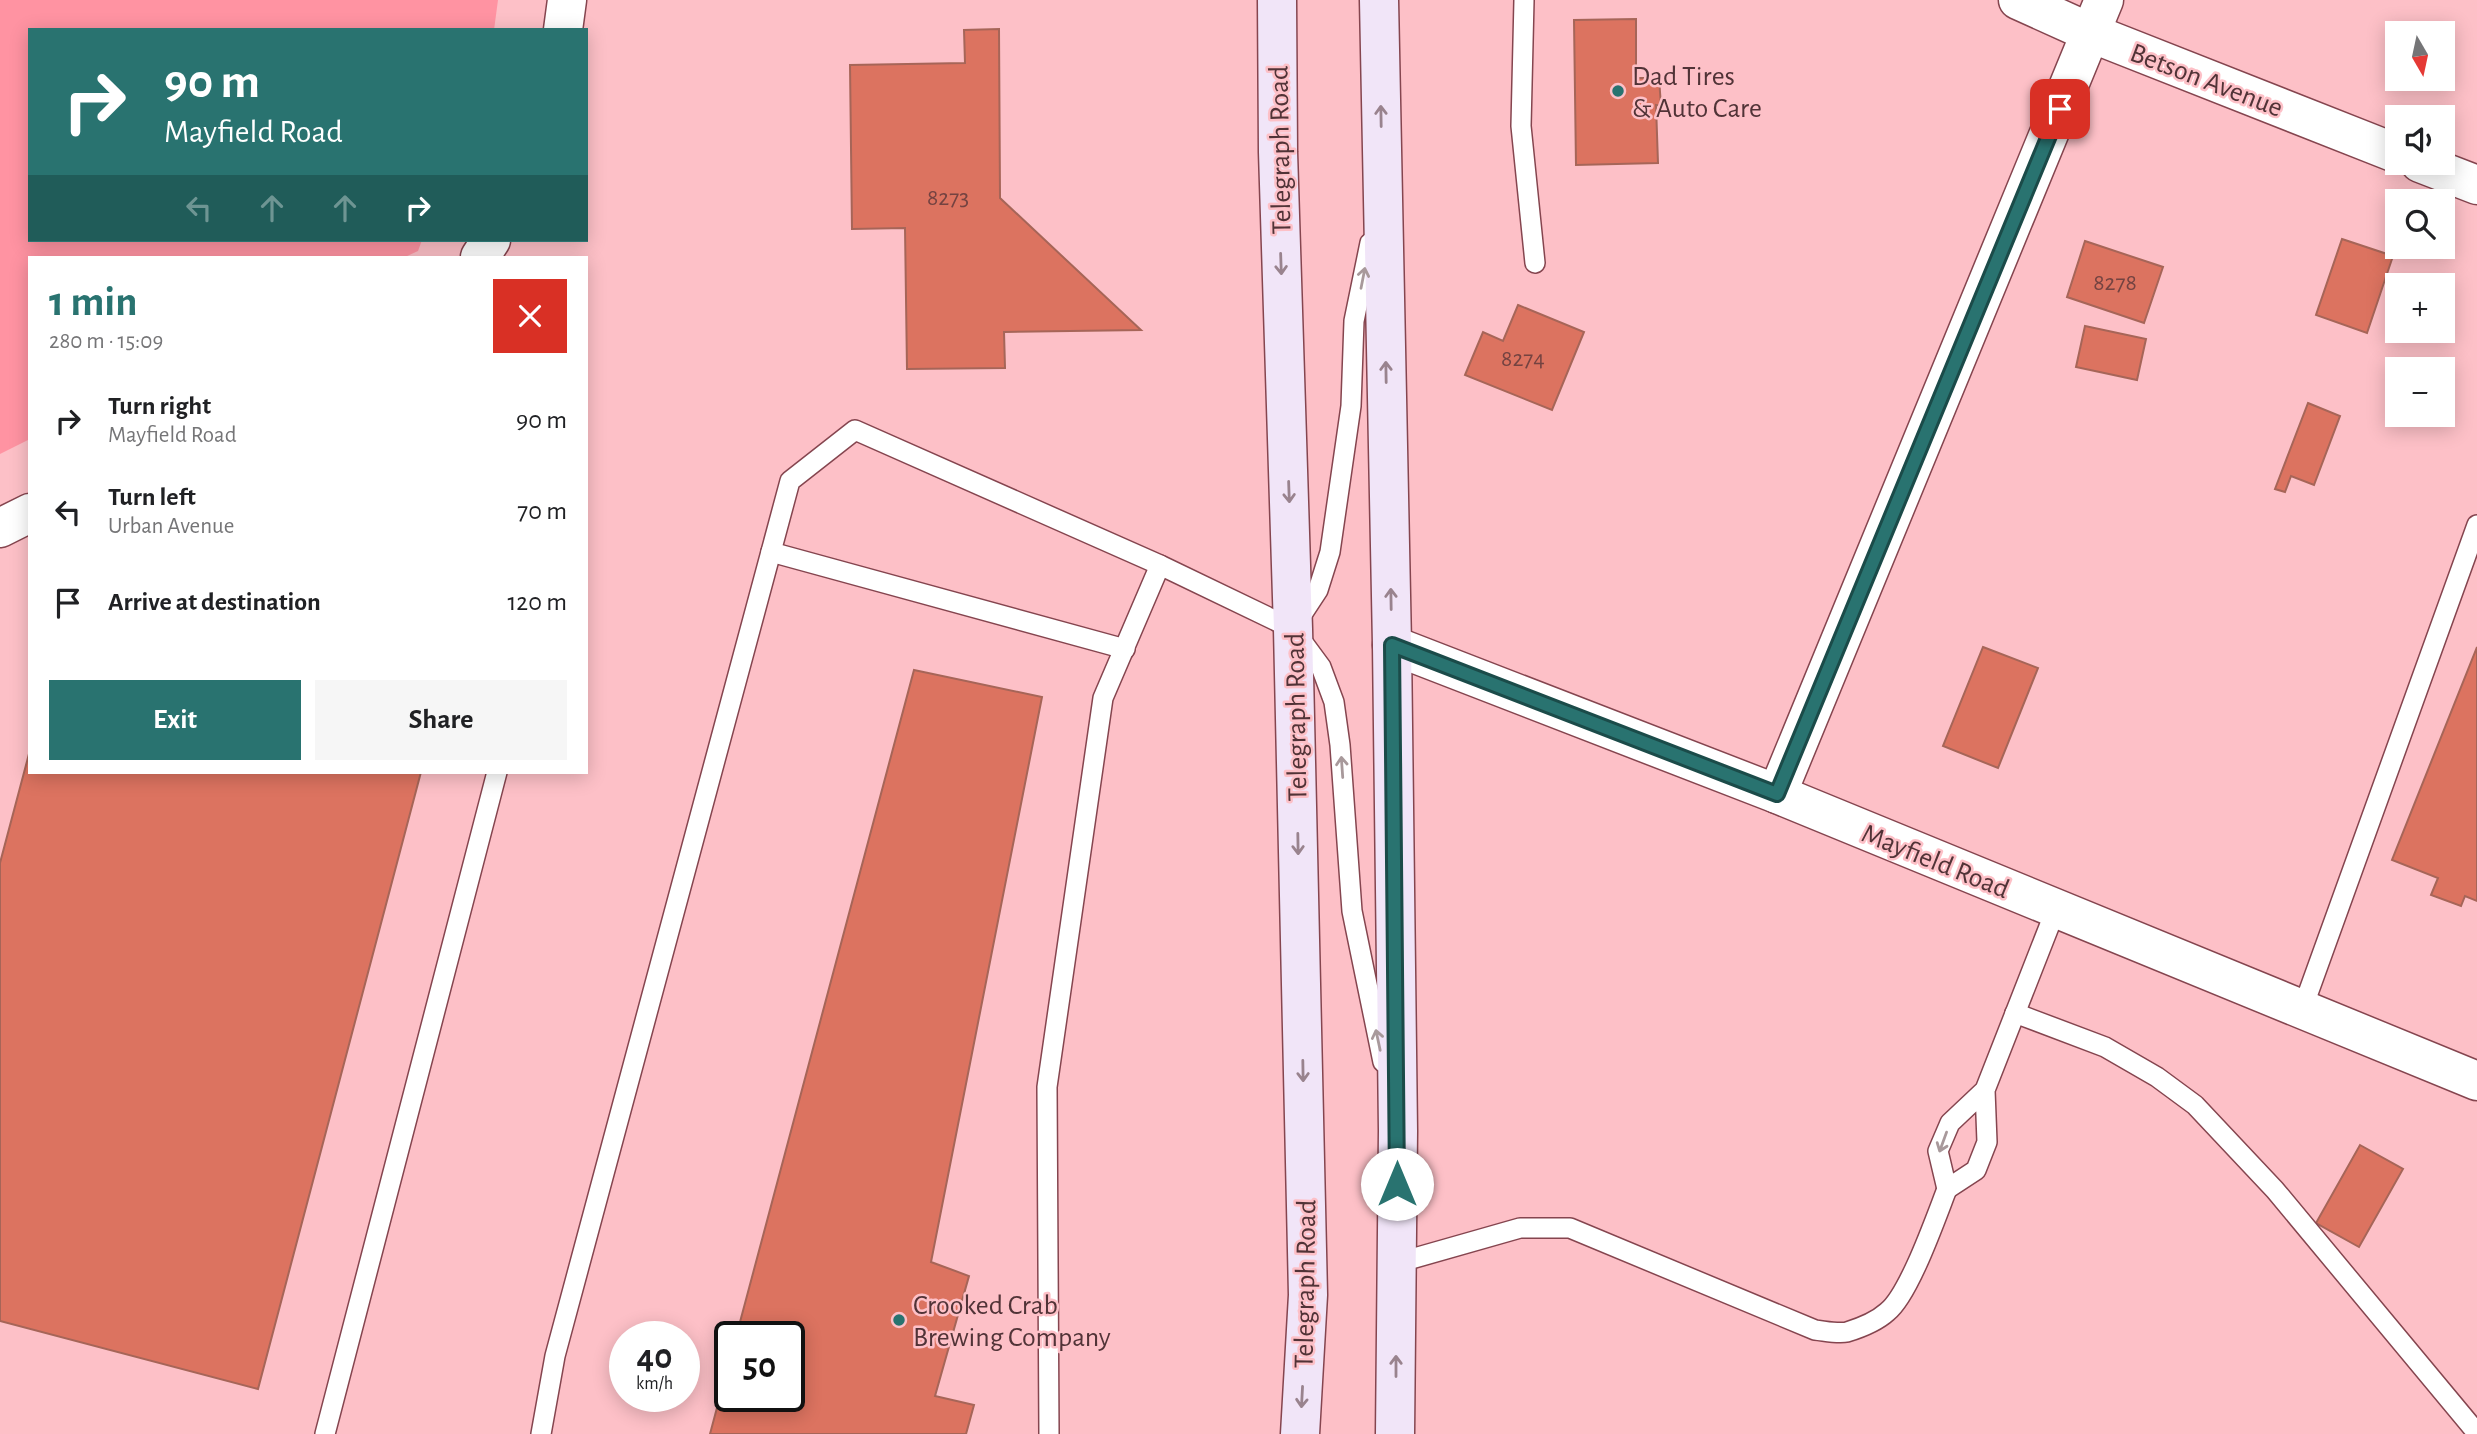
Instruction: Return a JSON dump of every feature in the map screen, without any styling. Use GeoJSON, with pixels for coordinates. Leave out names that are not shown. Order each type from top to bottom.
{"type":"FeatureCollection","features":[{"type":"Feature","properties":{"kind":"main road","name":"Telegraph Road"},"geometry":{"type":"LineString","coordinates":[[1277,0],[1278,152],[1293,629],[1308,1295],[1300,1434]]}},
{"type":"Feature","properties":{"kind":"main road"},"geometry":{"type":"LineString","coordinates":[[1378,0],[1392,645],[1398,1131],[1395,1434]]}},
{"type":"Feature","properties":{"kind":"street"},"geometry":{"type":"LineString","coordinates":[[563,28],[567,0]]}},
{"type":"Feature","properties":{"kind":"street","name":"Betson Avenue"},"geometry":{"type":"LineString","coordinates":[[2018,0],[2098,17],[2385,148]]}},
{"type":"Feature","properties":{"kind":"street"},"geometry":{"type":"LineString","coordinates":[[1777,794],[2098,17]]}},
{"type":"Feature","properties":{"kind":"street"},"geometry":{"type":"LineString","coordinates":[[2451,175],[2477,185]]}},
{"type":"Feature","properties":{"kind":"street"},"geometry":{"type":"LineString","coordinates":[[0,528],[28,514]]}},
{"type":"Feature","properties":{"kind":"street","name":"Mayfield Road"},"geometry":{"type":"LineString","coordinates":[[1392,645],[1777,794],[2477,1082]]}},
{"type":"Feature","properties":{"kind":"lane"},"geometry":{"type":"LineString","coordinates":[[1524,0],[1521,126],[1535,263]]}},
{"type":"Feature","properties":{"kind":"lane"},"geometry":{"type":"LineString","coordinates":[[1293,629],[1318,590],[1330,552],[1351,406],[1354,321],[1382,184]]}},
{"type":"Feature","properties":{"kind":"lane"},"geometry":{"type":"LineString","coordinates":[[541,1434],[555,1356],[790,481],[855,430],[1160,565],[1293,629],[1321,667],[1334,702],[1340,745],[1352,911],[1398,1131]]}},
{"type":"Feature","properties":{"kind":"lane"},"geometry":{"type":"LineString","coordinates":[[2302,1010],[2477,526]]}},
{"type":"Feature","properties":{"kind":"lane"},"geometry":{"type":"LineString","coordinates":[[771,552],[1125,649]]}},
{"type":"Feature","properties":{"kind":"lane"},"geometry":{"type":"LineString","coordinates":[[1049,1434],[1047,1087],[1103,698],[1160,565]]}},
{"type":"Feature","properties":{"kind":"lane"},"geometry":{"type":"LineString","coordinates":[[325,1434],[496,774]]}},
{"type":"Feature","properties":{"kind":"lane"},"geometry":{"type":"LineString","coordinates":[[1947,1189],[1976,1170],[1987,1142],[1985,1090],[2056,909]]}},
{"type":"Feature","properties":{"kind":"lane"},"geometry":{"type":"LineString","coordinates":[[2015,1013],[2105,1047],[2157,1077],[2195,1105],[2274,1190],[2477,1433]]}},
{"type":"Feature","properties":{"kind":"lane"},"geometry":{"type":"LineString","coordinates":[[1397,1263],[1520,1228],[1570,1228],[1815,1330],[1846,1332],[1889,1311],[1904,1289],[1947,1189],[1938,1151],[1950,1123],[1985,1090]]}},
{"type":"Feature","properties":{"kind":"shaded area"},"geometry":{"type":"Polygon","coordinates":[[[0,0],[498,0],[494,28],[28,28],[28,242],[421,242],[418,251],[407,256],[28,256],[28,440],[0,454],[0,0]]]}},
{"type":"Feature","properties":{"kind":"building","name":"Dad Tires & Auto Care"},"geometry":{"type":"Polygon","coordinates":[[[1636,19],[1636,78],[1659,78],[1661,106],[1656,105],[1658,163],[1576,165],[1574,20],[1636,19]]]}},
{"type":"Feature","properties":{"kind":"building"},"geometry":{"type":"Polygon","coordinates":[[[999,29],[1000,198],[1141,330],[1004,332],[1005,368],[907,369],[905,228],[852,229],[850,65],[965,63],[964,30],[999,29]]]}},
{"type":"Feature","properties":{"kind":"building"},"geometry":{"type":"Polygon","coordinates":[[[2342,239],[2385,253],[2385,259],[2392,259],[2385,273],[2367,333],[2316,315],[2342,239]]]}},
{"type":"Feature","properties":{"kind":"building"},"geometry":{"type":"Polygon","coordinates":[[[2085,241],[2163,267],[2144,323],[2067,297],[2085,241]]]}},
{"type":"Feature","properties":{"kind":"building"},"geometry":{"type":"Polygon","coordinates":[[[1518,305],[1584,332],[1552,410],[1465,375],[1483,332],[1503,341],[1518,305]]]}},
{"type":"Feature","properties":{"kind":"building"},"geometry":{"type":"Polygon","coordinates":[[[2085,326],[2146,339],[2137,380],[2076,367],[2085,326]]]}},
{"type":"Feature","properties":{"kind":"building"},"geometry":{"type":"Polygon","coordinates":[[[2308,403],[2340,416],[2314,485],[2291,476],[2285,492],[2275,489],[2308,403]]]}},
{"type":"Feature","properties":{"kind":"building"},"geometry":{"type":"Polygon","coordinates":[[[1983,647],[2038,668],[1998,768],[1943,746],[1983,647]]]}},
{"type":"Feature","properties":{"kind":"building"},"geometry":{"type":"Polygon","coordinates":[[[2477,647],[2477,901],[2465,896],[2461,906],[2431,895],[2438,878],[2392,860],[2477,647]]]}},
{"type":"Feature","properties":{"kind":"building"},"geometry":{"type":"Polygon","coordinates":[[[914,670],[1042,697],[931,1262],[969,1276],[935,1396],[974,1405],[966,1434],[710,1434],[716,1412],[805,1412],[805,1321],[740,1321],[914,670]]]}},
{"type":"Feature","properties":{"kind":"building"},"geometry":{"type":"Polygon","coordinates":[[[28,758],[28,774],[420,774],[258,1389],[0,1321],[0,863],[28,758]]]}},
{"type":"Feature","properties":{"kind":"building"},"geometry":{"type":"Polygon","coordinates":[[[2360,1145],[2403,1169],[2359,1247],[2316,1223],[2360,1145]]]}},
{"type":"Feature","properties":{"kind":"place","name":"Dad Tires & Auto Care"},"geometry":{"type":"Point","coordinates":[1618,91]}},
{"type":"Feature","properties":{"kind":"place","name":"Crooked Crab Brewing Company"},"geometry":{"type":"Point","coordinates":[899,1320]}},
{"type":"Feature","properties":{"kind":"route"},"geometry":{"type":"LineString","coordinates":[[1397,1184],[1392,645],[1777,794],[2060,109]]}}]}
